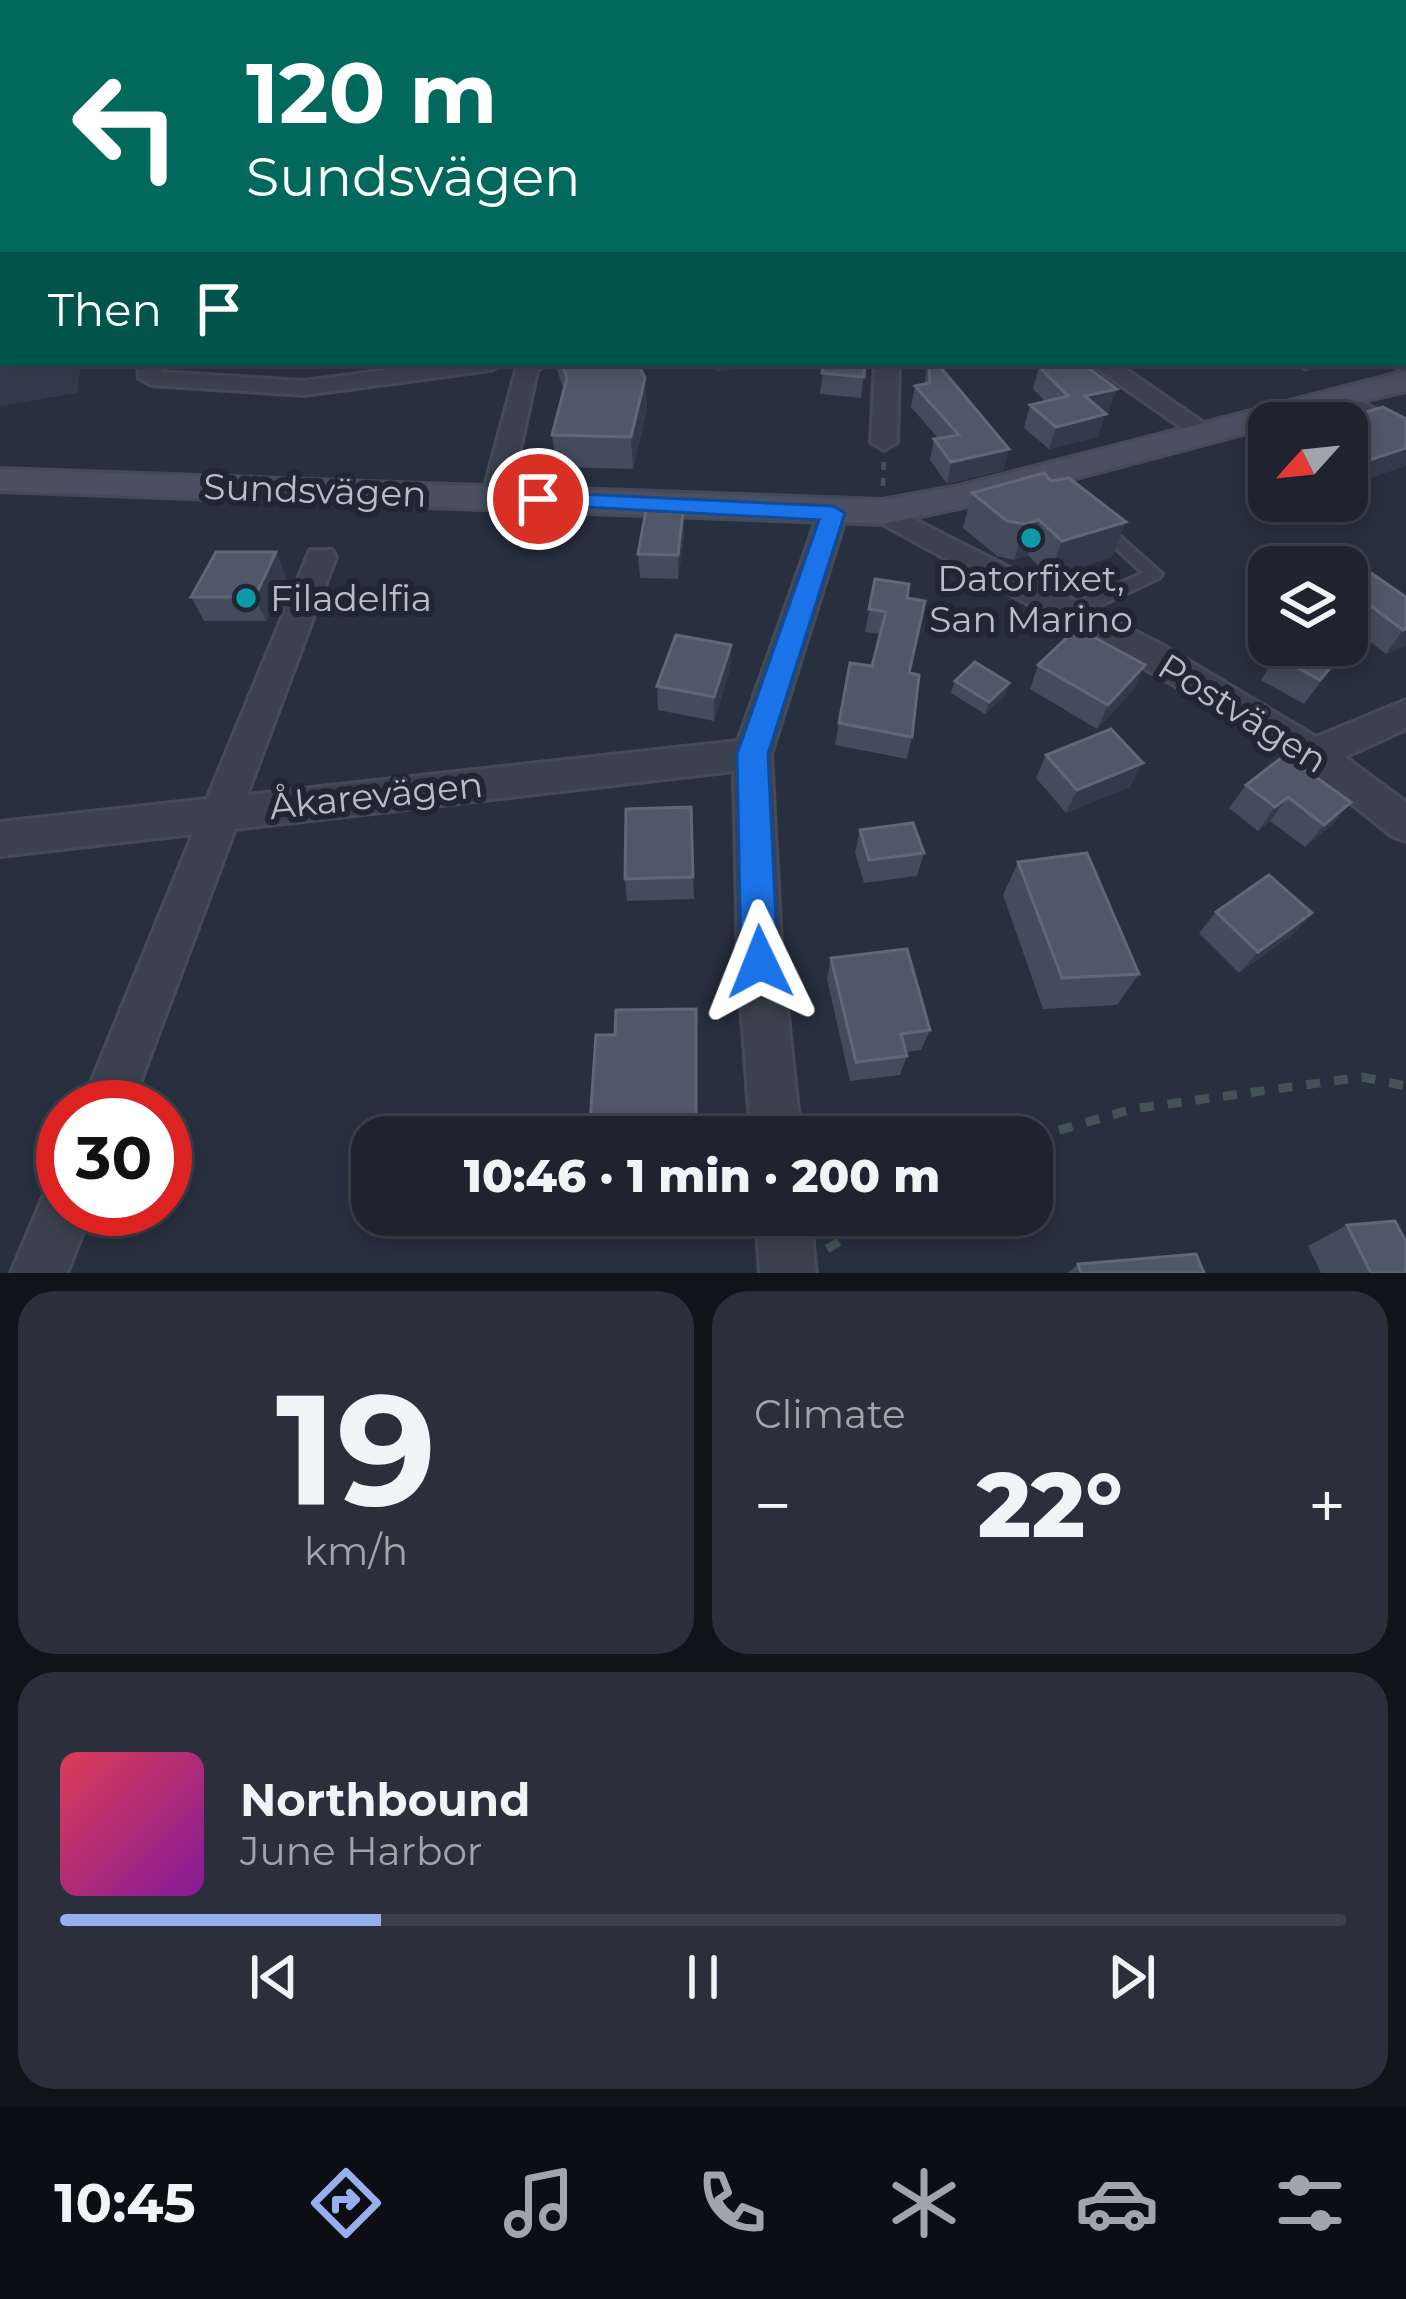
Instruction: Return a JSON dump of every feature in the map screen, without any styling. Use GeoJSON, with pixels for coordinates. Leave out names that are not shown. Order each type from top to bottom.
{"type":"FeatureCollection","features":[{"type":"Feature","properties":{"kind":"street"},"geometry":{"type":"LineString","coordinates":[[150,366],[151,378],[304,388],[469,366]]}},
{"type":"Feature","properties":{"kind":"street"},"geometry":{"type":"LineString","coordinates":[[496,497],[530,366]]}},
{"type":"Feature","properties":{"kind":"street"},"geometry":{"type":"LineString","coordinates":[[884,442],[887,366]]}},
{"type":"Feature","properties":{"kind":"street"},"geometry":{"type":"LineString","coordinates":[[1105,366],[1205,433]]}},
{"type":"Feature","properties":{"kind":"street","name":"Sundsvägen"},"geometry":{"type":"LineString","coordinates":[[0,480],[881,512],[1050,484],[1205,433],[1406,381]]}},
{"type":"Feature","properties":{"kind":"street"},"geometry":{"type":"LineString","coordinates":[[1343,399],[1406,437]]}},
{"type":"Feature","properties":{"kind":"street","name":"Postvägen"},"geometry":{"type":"LineString","coordinates":[[881,512],[1145,651],[1312,755],[1406,824]]}},
{"type":"Feature","properties":{"kind":"street"},"geometry":{"type":"LineString","coordinates":[[774,1116],[760,962],[752,754],[833,513]]}},
{"type":"Feature","properties":{"kind":"street"},"geometry":{"type":"LineString","coordinates":[[117,1080],[321,557]]}},
{"type":"Feature","properties":{"kind":"street"},"geometry":{"type":"LineString","coordinates":[[1312,755],[1406,714]]}},
{"type":"Feature","properties":{"kind":"street","name":"Åkarevägen"},"geometry":{"type":"LineString","coordinates":[[0,839],[752,754]]}},
{"type":"Feature","properties":{"kind":"street"},"geometry":{"type":"LineString","coordinates":[[39,1273],[54,1236]]}},
{"type":"Feature","properties":{"kind":"street"},"geometry":{"type":"LineString","coordinates":[[785,1236],[788,1273]]}},
{"type":"Feature","properties":{"kind":"lane"},"geometry":{"type":"LineString","coordinates":[[1071,612],[1154,574],[1090,518]]}},
{"type":"Feature","properties":{"kind":"path"},"geometry":{"type":"LineString","coordinates":[[881,512],[884,442]]}},
{"type":"Feature","properties":{"kind":"path"},"geometry":{"type":"LineString","coordinates":[[1053,1132],[1133,1109],[1362,1077],[1406,1086]]}},
{"type":"Feature","properties":{"kind":"path"},"geometry":{"type":"LineString","coordinates":[[788,1273],[849,1236]]}},
{"type":"Feature","properties":{"kind":"building"},"geometry":{"type":"Polygon","coordinates":[[[563,366],[639,366],[645,378],[631,437],[552,435],[567,378],[563,366]]]}},
{"type":"Feature","properties":{"kind":"building"},"geometry":{"type":"Polygon","coordinates":[[[823,366],[865,366],[864,377],[822,373],[823,366]]]}},
{"type":"Feature","properties":{"kind":"building"},"geometry":{"type":"Polygon","coordinates":[[[929,366],[940,366],[1009,449],[951,462],[934,439],[959,435],[915,386],[930,383],[929,366]]]}},
{"type":"Feature","properties":{"kind":"building"},"geometry":{"type":"Polygon","coordinates":[[[1085,366],[1117,389],[1085,396],[1106,414],[1056,427],[1030,405],[1068,396],[1039,367],[1085,366]]]}},
{"type":"Feature","properties":{"kind":"building"},"geometry":{"type":"Polygon","coordinates":[[[1383,407],[1406,419],[1406,448],[1368,460],[1368,411],[1383,407]]]}},
{"type":"Feature","properties":{"kind":"building"},"geometry":{"type":"Polygon","coordinates":[[[1044,473],[1051,481],[1069,478],[1126,522],[1062,541],[1039,520],[1007,521],[972,493],[1044,473]]]}},
{"type":"Feature","properties":{"kind":"building"},"geometry":{"type":"Polygon","coordinates":[[[646,510],[683,511],[678,555],[638,554],[646,510]]]}},
{"type":"Feature","properties":{"kind":"building"},"geometry":{"type":"Polygon","coordinates":[[[216,552],[276,552],[255,597],[191,597],[216,552]]]}},
{"type":"Feature","properties":{"kind":"building"},"geometry":{"type":"Polygon","coordinates":[[[1368,574],[1406,597],[1406,629],[1368,604],[1368,574]]]}},
{"type":"Feature","properties":{"kind":"building"},"geometry":{"type":"Polygon","coordinates":[[[875,579],[909,584],[907,598],[925,601],[909,673],[919,675],[912,737],[839,723],[850,663],[872,666],[886,612],[869,609],[875,579]]]}},
{"type":"Feature","properties":{"kind":"building"},"geometry":{"type":"Polygon","coordinates":[[[1077,628],[1145,665],[1108,705],[1038,665],[1077,628]]]}},
{"type":"Feature","properties":{"kind":"building"},"geometry":{"type":"Polygon","coordinates":[[[676,635],[731,645],[714,697],[657,686],[676,635]]]}},
{"type":"Feature","properties":{"kind":"building"},"geometry":{"type":"Polygon","coordinates":[[[975,662],[1009,683],[989,702],[955,681],[975,662]]]}},
{"type":"Feature","properties":{"kind":"building"},"geometry":{"type":"Polygon","coordinates":[[[1294,666],[1332,666],[1320,680],[1294,666]]]}},
{"type":"Feature","properties":{"kind":"building"},"geometry":{"type":"Polygon","coordinates":[[[1111,729],[1143,763],[1077,790],[1046,755],[1111,729]]]}},
{"type":"Feature","properties":{"kind":"building"},"geometry":{"type":"Polygon","coordinates":[[[1285,755],[1351,802],[1324,825],[1288,797],[1275,807],[1246,785],[1285,755]]]}},
{"type":"Feature","properties":{"kind":"building"},"geometry":{"type":"Polygon","coordinates":[[[691,807],[693,877],[625,879],[626,809],[691,807]]]}},
{"type":"Feature","properties":{"kind":"building"},"geometry":{"type":"Polygon","coordinates":[[[913,823],[924,853],[869,860],[860,830],[913,823]]]}},
{"type":"Feature","properties":{"kind":"building"},"geometry":{"type":"Polygon","coordinates":[[[1087,853],[1139,974],[1062,978],[1018,862],[1087,853]]]}},
{"type":"Feature","properties":{"kind":"building"},"geometry":{"type":"Polygon","coordinates":[[[1269,875],[1312,913],[1258,952],[1216,912],[1269,875]]]}},
{"type":"Feature","properties":{"kind":"building"},"geometry":{"type":"Polygon","coordinates":[[[907,949],[930,1030],[901,1034],[907,1056],[856,1062],[831,958],[907,949]]]}},
{"type":"Feature","properties":{"kind":"building"},"geometry":{"type":"Polygon","coordinates":[[[696,1009],[696,1116],[590,1116],[596,1035],[615,1035],[616,1010],[696,1009]]]}},
{"type":"Feature","properties":{"kind":"building"},"geometry":{"type":"Polygon","coordinates":[[[1395,1221],[1406,1242],[1406,1273],[1371,1273],[1347,1225],[1395,1221]]]}},
{"type":"Feature","properties":{"kind":"building"},"geometry":{"type":"Polygon","coordinates":[[[1196,1254],[1204,1273],[1081,1273],[1078,1264],[1196,1254]]]}},
{"type":"Feature","properties":{"kind":"place","name":"Datorfixet, San Marino"},"geometry":{"type":"Point","coordinates":[1031,538]}},
{"type":"Feature","properties":{"kind":"place","name":"Filadelfia"},"geometry":{"type":"Point","coordinates":[246,598]}},
{"type":"Feature","properties":{"kind":"route"},"geometry":{"type":"LineString","coordinates":[[538,499],[833,513],[752,754],[760,962]]}}]}
